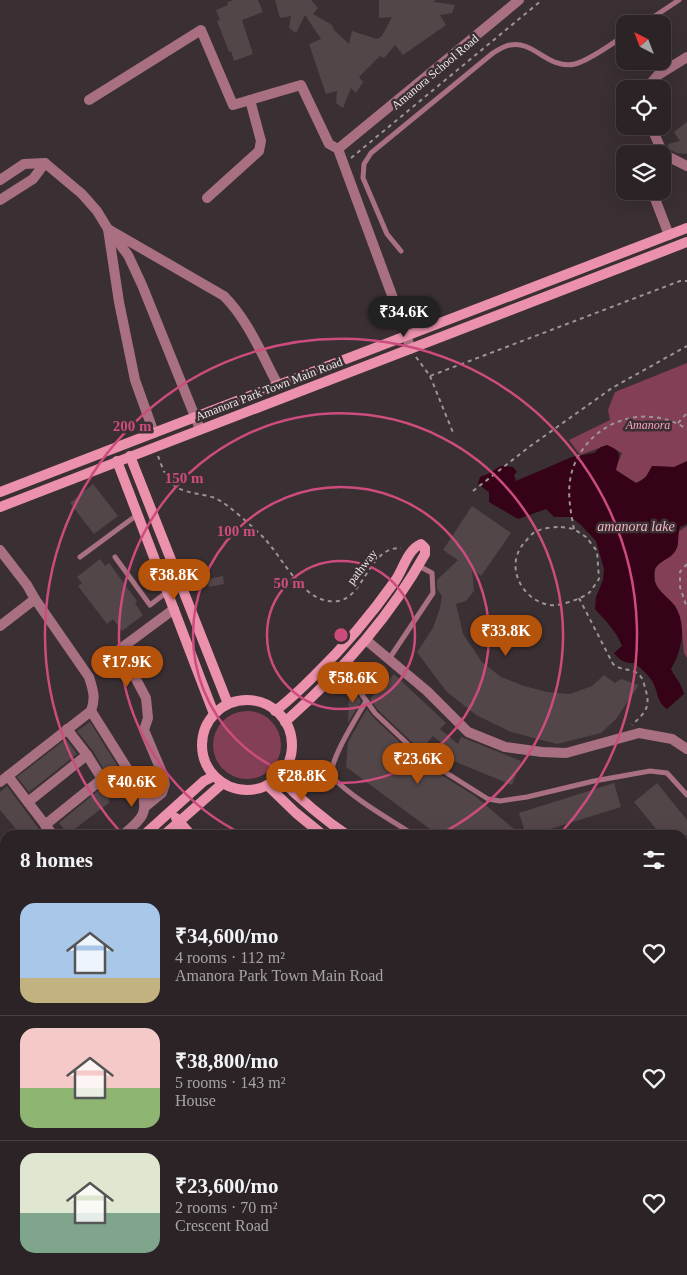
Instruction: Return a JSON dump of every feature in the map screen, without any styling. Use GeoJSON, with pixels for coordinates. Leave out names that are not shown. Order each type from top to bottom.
{"type":"FeatureCollection","features":[{"type":"Feature","properties":{"kind":"main road","name":"Amanora Park Town Main Road"},"geometry":{"type":"LineString","coordinates":[[0,492],[687,228]]}},
{"type":"Feature","properties":{"kind":"main road","name":"Amanora Park Town Main Road"},"geometry":{"type":"LineString","coordinates":[[0,507],[687,242]]}},
{"type":"Feature","properties":{"kind":"main road"},"geometry":{"type":"LineString","coordinates":[[130,456],[228,704]]}},
{"type":"Feature","properties":{"kind":"main road"},"geometry":{"type":"LineString","coordinates":[[117,461],[214,714]]}},
{"type":"Feature","properties":{"kind":"main road"},"geometry":{"type":"LineString","coordinates":[[275,711],[288,702],[341,650],[370,616],[414,548],[421,544],[426,548],[419,566],[402,593],[366,640],[342,667],[285,722]]}},
{"type":"Feature","properties":{"kind":"main road"},"geometry":{"type":"LineString","coordinates":[[249,701],[266,705],[275,711],[285,722],[291,739],[287,764],[278,777],[267,785],[253,790],[236,789],[214,776],[204,761],[202,744],[206,727],[214,714],[228,704],[249,701]]}},
{"type":"Feature","properties":{"kind":"main road"},"geometry":{"type":"LineString","coordinates":[[150,830],[204,781],[214,776]]}},
{"type":"Feature","properties":{"kind":"main road"},"geometry":{"type":"LineString","coordinates":[[278,777],[305,803],[340,830]]}},
{"type":"Feature","properties":{"kind":"main road"},"geometry":{"type":"LineString","coordinates":[[169,830],[223,783]]}},
{"type":"Feature","properties":{"kind":"main road"},"geometry":{"type":"LineString","coordinates":[[267,785],[317,830]]}},
{"type":"Feature","properties":{"kind":"main road"},"geometry":{"type":"LineString","coordinates":[[171,811],[187,830]]}},
{"type":"Feature","properties":{"kind":"street","name":"Amanora School Road"},"geometry":{"type":"LineString","coordinates":[[338,149],[519,0]]}},
{"type":"Feature","properties":{"kind":"street"},"geometry":{"type":"LineString","coordinates":[[89,100],[201,30],[233,105],[300,85],[329,144],[338,149],[407,336],[410,349]]}},
{"type":"Feature","properties":{"kind":"street"},"geometry":{"type":"LineString","coordinates":[[654,80],[658,75],[687,57]]}},
{"type":"Feature","properties":{"kind":"street"},"geometry":{"type":"LineString","coordinates":[[207,198],[259,151],[261,141],[250,100]]}},
{"type":"Feature","properties":{"kind":"street"},"geometry":{"type":"LineString","coordinates":[[671,158],[687,166]]}},
{"type":"Feature","properties":{"kind":"street"},"geometry":{"type":"LineString","coordinates":[[0,180],[24,164],[45,163],[82,194],[97,211],[108,229],[128,254],[200,429]]}},
{"type":"Feature","properties":{"kind":"street"},"geometry":{"type":"LineString","coordinates":[[0,200],[33,179],[45,163]]}},
{"type":"Feature","properties":{"kind":"street"},"geometry":{"type":"LineString","coordinates":[[655,200],[669,235]]}},
{"type":"Feature","properties":{"kind":"street"},"geometry":{"type":"LineString","coordinates":[[108,229],[224,296],[234,306],[246,325],[278,385]]}},
{"type":"Feature","properties":{"kind":"street"},"geometry":{"type":"LineString","coordinates":[[108,229],[119,302],[135,380],[154,433]]}},
{"type":"Feature","properties":{"kind":"street"},"geometry":{"type":"LineString","coordinates":[[0,550],[27,585],[89,677],[94,696],[94,702],[90,710],[4,779],[28,802],[49,830]]}},
{"type":"Feature","properties":{"kind":"street"},"geometry":{"type":"LineString","coordinates":[[0,626],[35,599]]}},
{"type":"Feature","properties":{"kind":"street"},"geometry":{"type":"LineString","coordinates":[[145,807],[162,793],[165,784],[144,730],[148,718],[146,698],[120,650],[174,609]]}},
{"type":"Feature","properties":{"kind":"street"},"geometry":{"type":"LineString","coordinates":[[366,640],[427,691],[468,732],[505,747],[566,753],[639,733],[672,739],[687,749]]}},
{"type":"Feature","properties":{"kind":"street"},"geometry":{"type":"LineString","coordinates":[[90,710],[142,792],[145,811],[139,821],[129,830]]}},
{"type":"Feature","properties":{"kind":"street"},"geometry":{"type":"LineString","coordinates":[[67,729],[109,790]]}},
{"type":"Feature","properties":{"kind":"street"},"geometry":{"type":"LineString","coordinates":[[28,802],[86,755]]}},
{"type":"Feature","properties":{"kind":"street"},"geometry":{"type":"LineString","coordinates":[[45,825],[102,779]]}},
{"type":"Feature","properties":{"kind":"lane"},"geometry":{"type":"LineString","coordinates":[[656,15],[679,0]]}},
{"type":"Feature","properties":{"kind":"lane"},"geometry":{"type":"LineString","coordinates":[[401,251],[387,234],[363,178],[364,164],[371,153],[493,53],[509,45],[521,45],[556,64],[575,64],[616,41]]}},
{"type":"Feature","properties":{"kind":"lane"},"geometry":{"type":"LineString","coordinates":[[80,557],[138,515]]}},
{"type":"Feature","properties":{"kind":"lane"},"geometry":{"type":"LineString","coordinates":[[115,557],[150,604],[167,592]]}},
{"type":"Feature","properties":{"kind":"lane"},"geometry":{"type":"LineString","coordinates":[[389,659],[433,593],[432,573],[419,566]]}},
{"type":"Feature","properties":{"kind":"lane"},"geometry":{"type":"LineString","coordinates":[[342,667],[375,713],[413,749],[429,762],[488,799],[500,801],[527,797],[594,781],[650,771],[667,773],[687,796]]}},
{"type":"Feature","properties":{"kind":"lane"},"geometry":{"type":"LineString","coordinates":[[366,701],[335,759],[331,770],[332,776],[340,785],[362,801],[406,830]]}},
{"type":"Feature","properties":{"kind":"path","name":"Amanora School Road"},"geometry":{"type":"LineString","coordinates":[[344,164],[542,0]]}},
{"type":"Feature","properties":{"kind":"path"},"geometry":{"type":"LineString","coordinates":[[430,376],[687,281]]}},
{"type":"Feature","properties":{"kind":"path"},"geometry":{"type":"LineString","coordinates":[[473,491],[529,447],[612,388],[687,346]]}},
{"type":"Feature","properties":{"kind":"path"},"geometry":{"type":"LineString","coordinates":[[410,349],[430,376],[454,435]]}},
{"type":"Feature","properties":{"kind":"path"},"geometry":{"type":"LineString","coordinates":[[678,423],[687,413]]}},
{"type":"Feature","properties":{"kind":"path"},"geometry":{"type":"LineString","coordinates":[[574,528],[569,504],[569,490],[573,468],[594,437],[608,426],[637,416],[658,417],[678,423],[687,429]]}},
{"type":"Feature","properties":{"kind":"path","name":"pathway"},"geometry":{"type":"LineString","coordinates":[[154,447],[169,481],[182,490],[219,500],[264,538],[304,589],[317,599],[326,602],[340,601],[350,597],[373,564],[386,551],[397,548],[414,548]]}},
{"type":"Feature","properties":{"kind":"path"},"geometry":{"type":"LineString","coordinates":[[561,527],[574,528],[586,537],[597,551],[599,579],[589,593],[579,598],[551,606],[535,599],[522,587],[516,569],[519,549],[535,532],[561,527]]}},
{"type":"Feature","properties":{"kind":"path"},"geometry":{"type":"LineString","coordinates":[[687,564],[680,572],[680,587],[687,608]]}},
{"type":"Feature","properties":{"kind":"path"},"geometry":{"type":"LineString","coordinates":[[579,598],[613,664],[619,669],[636,672],[642,678],[649,702],[644,714],[629,727]]}},
{"type":"Feature","properties":{"kind":"green space","name":"Amanora"},"geometry":{"type":"Polygon","coordinates":[[[687,363],[687,462],[674,467],[652,466],[646,477],[636,483],[615,470],[622,453],[607,445],[580,455],[569,440],[610,420],[608,410],[615,392],[687,363]]]}},
{"type":"Feature","properties":{"kind":"green space"},"geometry":{"type":"Polygon","coordinates":[[[687,526],[687,658],[684,653],[682,631],[675,606],[655,584],[655,568],[678,546],[678,532],[687,526]]]}},
{"type":"Feature","properties":{"kind":"green space"},"geometry":{"type":"Polygon","coordinates":[[[254,711],[266,717],[275,726],[281,738],[279,758],[271,769],[254,779],[240,779],[223,769],[215,758],[213,738],[223,721],[234,713],[254,711]]]}},
{"type":"Feature","properties":{"kind":"water","name":"amanora lake"},"geometry":{"type":"Polygon","coordinates":[[[607,445],[618,452],[619,458],[616,470],[636,483],[648,474],[652,466],[674,467],[687,461],[687,524],[680,527],[676,550],[656,567],[654,575],[656,585],[679,613],[682,630],[678,654],[671,669],[684,694],[667,709],[659,699],[650,678],[635,663],[623,661],[614,653],[622,646],[620,641],[595,609],[596,597],[603,580],[604,569],[596,541],[571,517],[554,517],[546,509],[518,519],[489,502],[489,492],[478,484],[480,477],[500,466],[513,467],[517,472],[514,475],[516,481],[572,457],[594,453],[607,445]]]}},
{"type":"Feature","properties":{"kind":"building"},"geometry":{"type":"Polygon","coordinates":[[[234,0],[258,0],[263,12],[242,20],[253,54],[234,61],[217,21],[220,20],[216,10],[228,5],[227,2],[234,0]]]}},
{"type":"Feature","properties":{"kind":"building"},"geometry":{"type":"Polygon","coordinates":[[[275,0],[311,0],[318,8],[313,14],[332,25],[334,30],[349,44],[352,31],[377,39],[382,36],[392,17],[379,18],[379,0],[435,0],[434,2],[455,5],[452,13],[440,15],[446,25],[403,55],[395,45],[384,58],[380,56],[359,77],[363,82],[356,93],[351,88],[343,108],[336,103],[337,91],[326,94],[309,44],[321,39],[305,15],[296,33],[289,28],[291,16],[280,18],[275,0]]]}},
{"type":"Feature","properties":{"kind":"building"},"geometry":{"type":"Polygon","coordinates":[[[687,122],[687,154],[671,150],[671,145],[668,144],[680,141],[674,132],[687,122]]]}},
{"type":"Feature","properties":{"kind":"building"},"geometry":{"type":"Polygon","coordinates":[[[93,484],[118,516],[94,534],[70,503],[93,484]]]}},
{"type":"Feature","properties":{"kind":"building"},"geometry":{"type":"Polygon","coordinates":[[[472,506],[511,533],[481,576],[472,569],[474,591],[466,601],[456,604],[463,634],[482,662],[501,677],[524,686],[547,692],[570,694],[592,686],[604,675],[615,683],[621,679],[639,685],[616,719],[601,733],[557,744],[511,732],[476,715],[446,691],[417,652],[433,628],[440,608],[442,596],[437,589],[437,580],[458,560],[443,550],[472,506]]]}},
{"type":"Feature","properties":{"kind":"building"},"geometry":{"type":"Polygon","coordinates":[[[100,559],[105,566],[109,563],[137,601],[135,603],[143,615],[122,631],[113,619],[107,624],[78,586],[82,583],[77,577],[100,559]]]}},
{"type":"Feature","properties":{"kind":"building"},"geometry":{"type":"Polygon","coordinates":[[[223,576],[224,584],[209,587],[207,579],[223,576]]]}},
{"type":"Feature","properties":{"kind":"building"},"geometry":{"type":"Polygon","coordinates":[[[394,674],[446,723],[440,729],[458,744],[461,737],[521,761],[512,785],[451,760],[454,753],[433,736],[422,749],[418,747],[421,750],[416,746],[378,710],[370,699],[394,674]]]}},
{"type":"Feature","properties":{"kind":"building"},"geometry":{"type":"Polygon","coordinates":[[[349,689],[361,701],[348,723],[349,689]]]}},
{"type":"Feature","properties":{"kind":"building"},"geometry":{"type":"Polygon","coordinates":[[[367,709],[372,716],[427,766],[475,796],[515,830],[431,830],[346,767],[348,742],[367,709]]]}},
{"type":"Feature","properties":{"kind":"building"},"geometry":{"type":"Polygon","coordinates":[[[90,722],[130,786],[108,799],[110,802],[73,830],[65,830],[59,823],[100,789],[105,796],[109,797],[113,796],[116,790],[93,751],[77,731],[90,722]]]}},
{"type":"Feature","properties":{"kind":"building"},"geometry":{"type":"Polygon","coordinates":[[[66,739],[77,754],[29,792],[17,777],[66,739]]]}},
{"type":"Feature","properties":{"kind":"building"},"geometry":{"type":"Polygon","coordinates":[[[614,783],[621,807],[547,830],[524,830],[519,813],[614,783]]]}},
{"type":"Feature","properties":{"kind":"building"},"geometry":{"type":"Polygon","coordinates":[[[657,783],[687,820],[687,830],[657,830],[634,802],[657,783]]]}},
{"type":"Feature","properties":{"kind":"building"},"geometry":{"type":"Polygon","coordinates":[[[7,786],[40,830],[17,830],[0,810],[0,792],[7,786]]]}}]}
